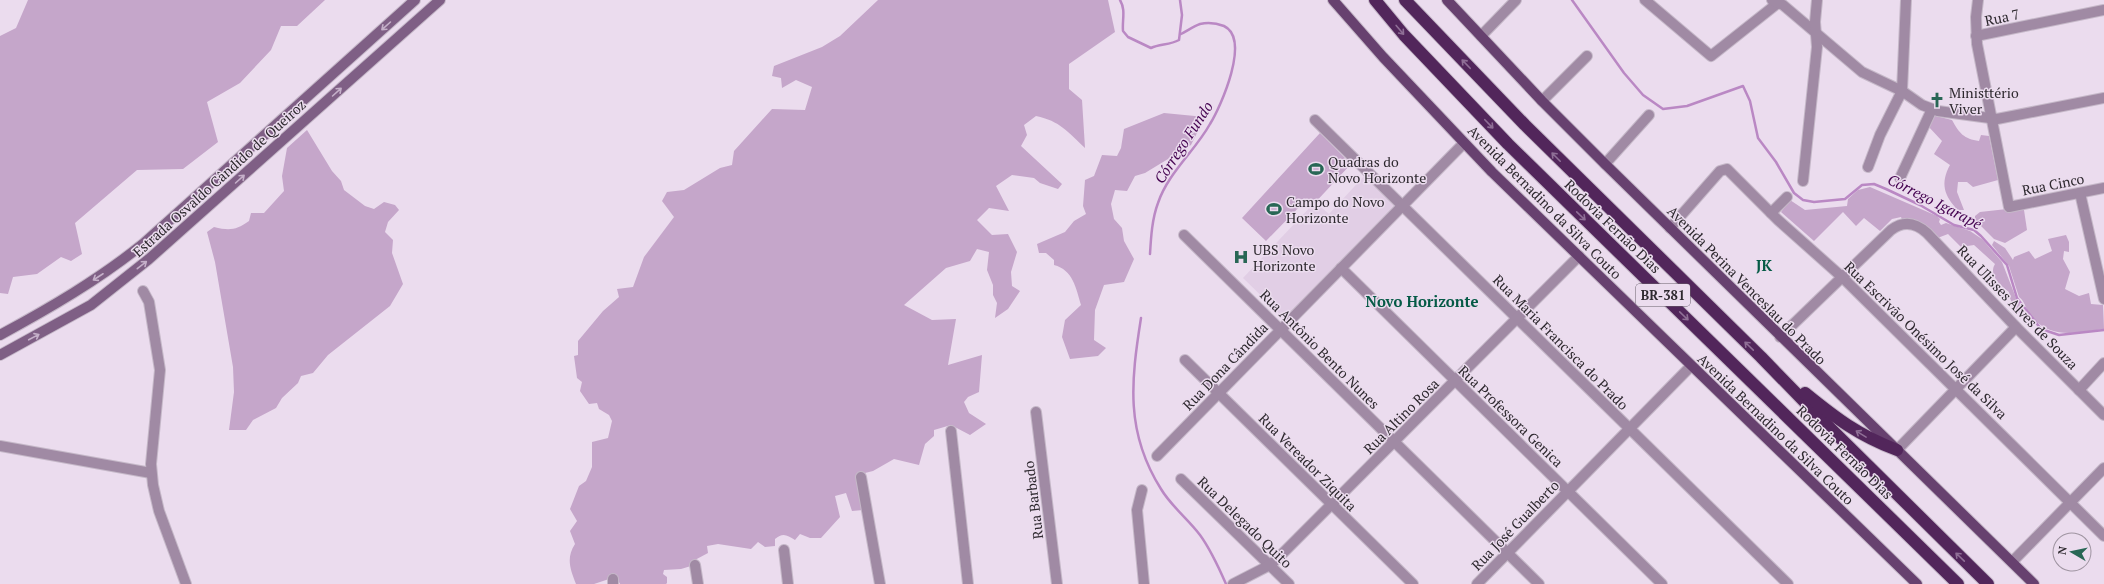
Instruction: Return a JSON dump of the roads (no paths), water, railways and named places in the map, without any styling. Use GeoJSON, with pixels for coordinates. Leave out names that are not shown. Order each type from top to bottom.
{"type":"FeatureCollection","features":[{"type":"Feature","properties":{"kind":"highway","name":"Rodovia Fernão Dias"},"geometry":{"type":"LineString","coordinates":[[1375,0],[1404,35],[1508,144],[1958,584]]}},
{"type":"Feature","properties":{"kind":"highway","name":"Rodovia Fernão Dias"},"geometry":{"type":"LineString","coordinates":[[1405,0],[1524,126],[1641,242],[1761,357],[1831,429],[1988,584]]}},
{"type":"Feature","properties":{"kind":"highway"},"geometry":{"type":"LineString","coordinates":[[1761,357],[1838,420],[1870,440],[1897,450]]}},
{"type":"Feature","properties":{"kind":"main road","name":"Estrada Osvaldo Cândido de Queiroz"},"geometry":{"type":"LineString","coordinates":[[0,335],[59,303],[117,265],[143,244],[415,0]]}},
{"type":"Feature","properties":{"kind":"main road","name":"Estrada Osvaldo Cândido de Queiroz"},"geometry":{"type":"LineString","coordinates":[[0,355],[91,305],[149,259],[440,0]]}},
{"type":"Feature","properties":{"kind":"main road","name":"Avenida Bernadino da Silva Couto"},"geometry":{"type":"LineString","coordinates":[[1333,0],[1383,57],[1464,143],[1691,366],[1917,584]]}},
{"type":"Feature","properties":{"kind":"main road","name":"Avenida Perina Venceslau do Prado"},"geometry":{"type":"LineString","coordinates":[[1447,0],[1542,101],[1605,164],[2034,584]]}},
{"type":"Feature","properties":{"kind":"street"},"geometry":{"type":"LineString","coordinates":[[1481,36],[1516,0]]}},
{"type":"Feature","properties":{"kind":"street"},"geometry":{"type":"LineString","coordinates":[[1645,0],[1711,56],[1775,1],[1783,5],[1862,72],[1902,91],[1922,105],[1932,109],[1992,119],[2104,98]]}},
{"type":"Feature","properties":{"kind":"street"},"geometry":{"type":"LineString","coordinates":[[1803,181],[1817,47],[1815,22],[1817,0]]}},
{"type":"Feature","properties":{"kind":"street"},"geometry":{"type":"LineString","coordinates":[[1868,167],[1880,135],[1902,91],[1906,0]]}},
{"type":"Feature","properties":{"kind":"street"},"geometry":{"type":"LineString","coordinates":[[1978,0],[1976,36],[1992,119]]}},
{"type":"Feature","properties":{"kind":"street","name":"Rua 7"},"geometry":{"type":"LineString","coordinates":[[1976,36],[2104,10]]}},
{"type":"Feature","properties":{"kind":"street"},"geometry":{"type":"LineString","coordinates":[[1542,101],[1587,56]]}},
{"type":"Feature","properties":{"kind":"street"},"geometry":{"type":"LineString","coordinates":[[1900,178],[1932,109]]}},
{"type":"Feature","properties":{"kind":"street"},"geometry":{"type":"LineString","coordinates":[[1605,164],[1649,115]]}},
{"type":"Feature","properties":{"kind":"street","name":"Rua Cinco"},"geometry":{"type":"LineString","coordinates":[[1992,119],[2008,207],[2104,188]]}},
{"type":"Feature","properties":{"kind":"street","name":"Rua Maria Francisca do Prado"},"geometry":{"type":"LineString","coordinates":[[1315,120],[1788,584]]}},
{"type":"Feature","properties":{"kind":"street","name":"Rua Dona Cândida"},"geometry":{"type":"LineString","coordinates":[[1157,456],[1464,143]]}},
{"type":"Feature","properties":{"kind":"street","name":"Rua Escrivão Onésimo José da Silva"},"geometry":{"type":"LineString","coordinates":[[1670,228],[1720,171],[1725,169],[1729,171],[1771,213],[1842,277],[2104,536]]}},
{"type":"Feature","properties":{"kind":"street"},"geometry":{"type":"LineString","coordinates":[[2080,193],[2104,299]]}},
{"type":"Feature","properties":{"kind":"street"},"geometry":{"type":"LineString","coordinates":[[1771,213],[1787,197]]}},
{"type":"Feature","properties":{"kind":"street","name":"Rua Ulisses Alves de Souza"},"geometry":{"type":"LineString","coordinates":[[1842,277],[1896,226],[1909,224],[1920,227],[2016,327],[2104,415]]}},
{"type":"Feature","properties":{"kind":"street","name":"Rua Antônio Bento Nunes"},"geometry":{"type":"LineString","coordinates":[[1184,235],[1539,584]]}},
{"type":"Feature","properties":{"kind":"street","name":"Rua Altino Rosa"},"geometry":{"type":"LineString","coordinates":[[1233,584],[1270,565],[1332,505],[1579,256]]}},
{"type":"Feature","properties":{"kind":"street","name":"Rua Professora Genica"},"geometry":{"type":"LineString","coordinates":[[1341,268],[1662,584]]}},
{"type":"Feature","properties":{"kind":"street"},"geometry":{"type":"LineString","coordinates":[[1780,337],[1842,277]]}},
{"type":"Feature","properties":{"kind":"street"},"geometry":{"type":"LineString","coordinates":[[143,291],[149,302],[160,370],[151,473],[159,510],[186,584]]}},
{"type":"Feature","properties":{"kind":"street"},"geometry":{"type":"LineString","coordinates":[[1897,450],[2016,327]]}},
{"type":"Feature","properties":{"kind":"street","name":"Rua Vereador Ziquita"},"geometry":{"type":"LineString","coordinates":[[1185,360],[1413,584]]}},
{"type":"Feature","properties":{"kind":"street"},"geometry":{"type":"LineString","coordinates":[[2079,390],[2104,363]]}},
{"type":"Feature","properties":{"kind":"street","name":"Rua José Gualberto"},"geometry":{"type":"LineString","coordinates":[[1477,584],[1691,366]]}},
{"type":"Feature","properties":{"kind":"street","name":"Rua Barbado"},"geometry":{"type":"LineString","coordinates":[[1036,412],[1057,584]]}},
{"type":"Feature","properties":{"kind":"street"},"geometry":{"type":"LineString","coordinates":[[951,432],[968,584]]}},
{"type":"Feature","properties":{"kind":"street"},"geometry":{"type":"LineString","coordinates":[[0,446],[151,473]]}},
{"type":"Feature","properties":{"kind":"street"},"geometry":{"type":"LineString","coordinates":[[2012,562],[2104,468]]}},
{"type":"Feature","properties":{"kind":"street"},"geometry":{"type":"LineString","coordinates":[[861,476],[880,584]]}},
{"type":"Feature","properties":{"kind":"street","name":"Rua Delegado Quito"},"geometry":{"type":"LineString","coordinates":[[1181,479],[1289,584]]}},
{"type":"Feature","properties":{"kind":"street"},"geometry":{"type":"LineString","coordinates":[[1142,490],[1137,510],[1144,584]]}},
{"type":"Feature","properties":{"kind":"street"},"geometry":{"type":"LineString","coordinates":[[784,550],[788,584]]}},
{"type":"Feature","properties":{"kind":"street"},"geometry":{"type":"LineString","coordinates":[[695,565],[698,584]]}},
{"type":"Feature","properties":{"kind":"waterway","name":"Córrego Fundo"},"geometry":{"type":"LineString","coordinates":[[1120,0],[1123,11],[1123,31],[1128,37],[1151,48],[1179,40],[1182,15],[1180,0]]}},
{"type":"Feature","properties":{"kind":"waterway","name":"Córrego Igarapé"},"geometry":{"type":"LineString","coordinates":[[1572,0],[1624,73],[1643,95],[1663,109],[1687,106],[1743,86],[1750,101],[1758,138],[1776,162],[1794,193],[1803,200],[1814,202],[1845,199],[1862,185],[1874,184],[1886,189],[1920,205],[1954,225],[1974,230],[1981,236],[2007,265],[2017,298],[2041,329],[2059,335],[2104,330]]}},
{"type":"Feature","properties":{"kind":"waterway","name":"Córrego Fundo"},"geometry":{"type":"LineString","coordinates":[[1150,254],[1154,215],[1162,192],[1175,172],[1204,134],[1215,115],[1226,89],[1234,58],[1235,44],[1232,33],[1224,26],[1212,23],[1200,24],[1181,34]]}},
{"type":"Feature","properties":{"kind":"waterway"},"geometry":{"type":"LineString","coordinates":[[1141,318],[1133,385],[1136,426],[1141,447],[1149,468],[1161,489],[1204,541],[1226,584]]}},
{"type":"Feature","properties":{"kind":"place","name":"Ministtério Viver"},"geometry":{"type":"Point","coordinates":[1937,100]}},
{"type":"Feature","properties":{"kind":"place","name":"Quadras do Novo Horizonte"},"geometry":{"type":"Point","coordinates":[1316,169]}},
{"type":"Feature","properties":{"kind":"place","name":"Campo do Novo Horizonte"},"geometry":{"type":"Point","coordinates":[1274,209]}},
{"type":"Feature","properties":{"kind":"place","name":"UBS Novo Horizonte"},"geometry":{"type":"Point","coordinates":[1241,257]}},
{"type":"Feature","properties":{"kind":"district","name":"JK"},"geometry":{"type":"Point","coordinates":[1764,265]}},
{"type":"Feature","properties":{"kind":"district","name":"Novo Horizonte"},"geometry":{"type":"Point","coordinates":[1422,301]}}]}
